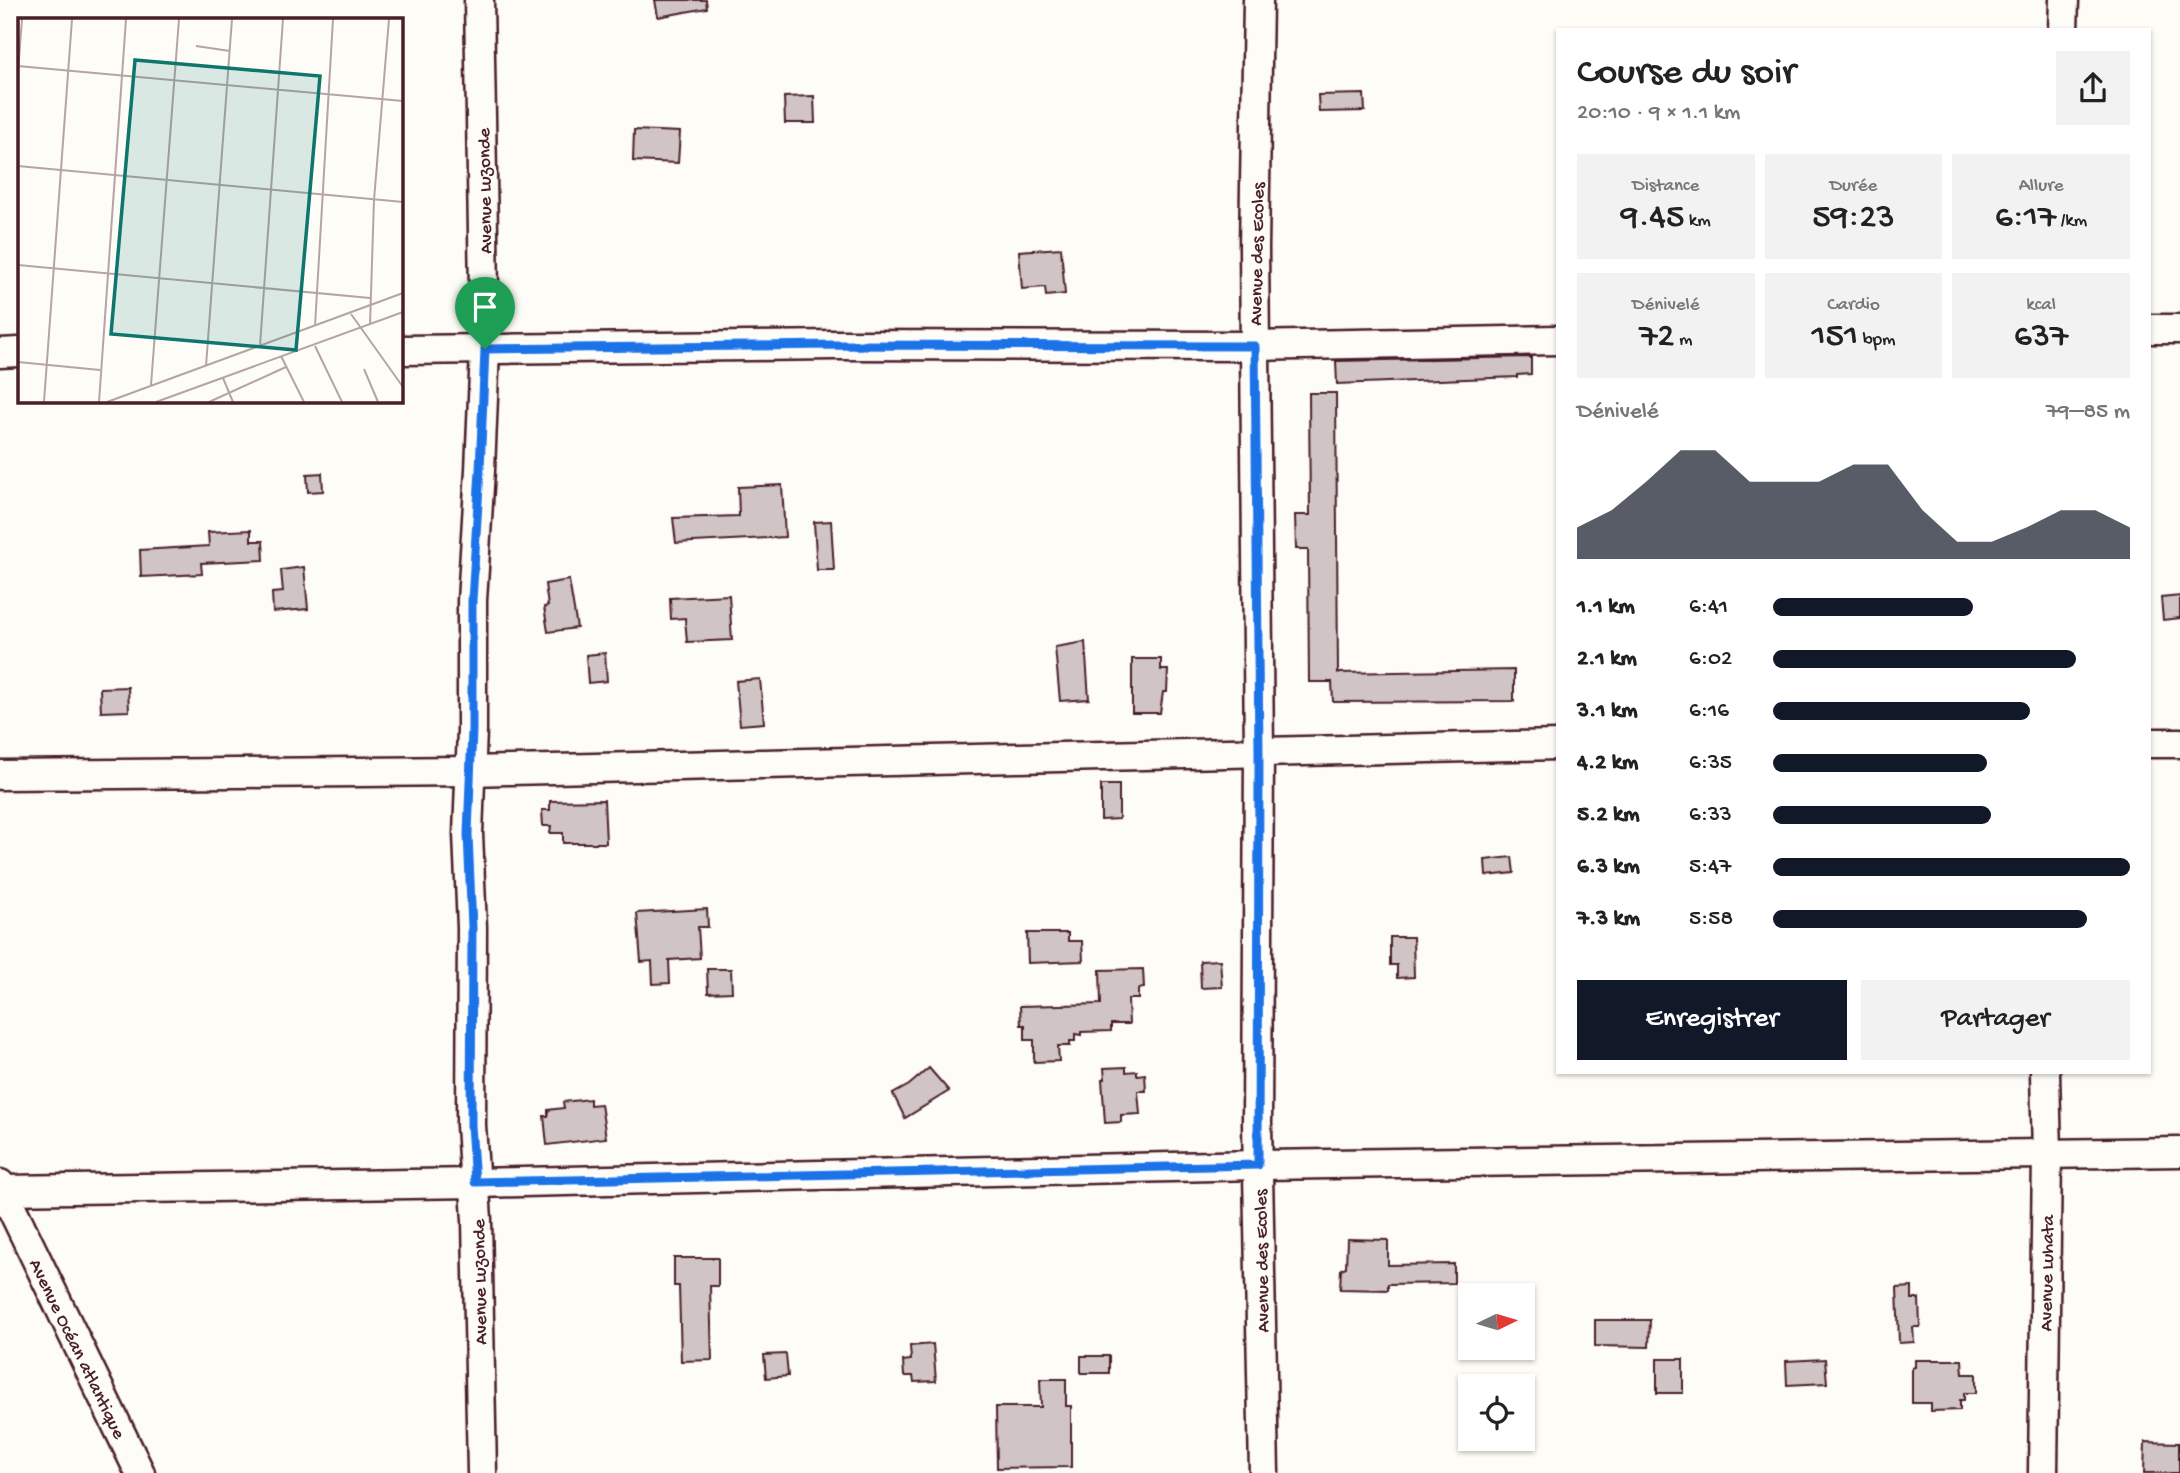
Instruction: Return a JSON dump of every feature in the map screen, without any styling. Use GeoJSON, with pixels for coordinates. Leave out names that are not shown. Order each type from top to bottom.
{"type":"FeatureCollection","features":[{"type":"Feature","properties":{"kind":"street","name":"Avenue Luzonde"},"geometry":{"type":"LineString","coordinates":[[479,0],[485,349],[472,601],[468,834],[472,928],[471,1125],[475,1182],[481,1473]]}},
{"type":"Feature","properties":{"kind":"street","name":"Avenue des Ecoles"},"geometry":{"type":"LineString","coordinates":[[1258,0],[1255,346],[1259,753],[1258,1165],[1264,1473]]}},
{"type":"Feature","properties":{"kind":"street"},"geometry":{"type":"LineString","coordinates":[[2063,28],[2064,0]]}},
{"type":"Feature","properties":{"kind":"street"},"geometry":{"type":"LineString","coordinates":[[2151,329],[2180,329]]}},
{"type":"Feature","properties":{"kind":"street"},"geometry":{"type":"LineString","coordinates":[[402,350],[834,345],[1255,346],[1556,340]]}},
{"type":"Feature","properties":{"kind":"street"},"geometry":{"type":"LineString","coordinates":[[0,353],[18,352]]}},
{"type":"Feature","properties":{"kind":"street"},"geometry":{"type":"LineString","coordinates":[[2151,743],[2180,743]]}},
{"type":"Feature","properties":{"kind":"street"},"geometry":{"type":"LineString","coordinates":[[0,775],[470,771],[1556,745]]}},
{"type":"Feature","properties":{"kind":"street","name":"Avenue Luhata"},"geometry":{"type":"LineString","coordinates":[[2043,1473],[2047,1154],[2045,1074]]}},
{"type":"Feature","properties":{"kind":"street"},"geometry":{"type":"LineString","coordinates":[[1,1187],[475,1182],[1258,1165],[2180,1152]]}},
{"type":"Feature","properties":{"kind":"street","name":"Avenue Océan atlantique"},"geometry":{"type":"LineString","coordinates":[[1,1187],[140,1473]]}},
{"type":"Feature","properties":{"kind":"building"},"geometry":{"type":"Polygon","coordinates":[[[655,0],[706,0],[707,8],[658,17],[655,0]]]}},
{"type":"Feature","properties":{"kind":"building"},"geometry":{"type":"Polygon","coordinates":[[[1364,94],[1365,111],[1319,112],[1318,95],[1364,94]]]}},
{"type":"Feature","properties":{"kind":"building"},"geometry":{"type":"Polygon","coordinates":[[[814,96],[815,123],[785,123],[784,97],[814,96]]]}},
{"type":"Feature","properties":{"kind":"building"},"geometry":{"type":"Polygon","coordinates":[[[634,130],[680,132],[678,163],[633,161],[634,130]]]}},
{"type":"Feature","properties":{"kind":"building"},"geometry":{"type":"Polygon","coordinates":[[[1061,248],[1065,294],[1046,296],[1045,287],[1022,289],[1019,251],[1061,248]]]}},
{"type":"Feature","properties":{"kind":"building"},"geometry":{"type":"Polygon","coordinates":[[[1531,357],[1531,374],[1517,377],[1337,384],[1336,361],[1531,357]]]}},
{"type":"Feature","properties":{"kind":"building"},"geometry":{"type":"Polygon","coordinates":[[[1309,393],[1336,393],[1338,673],[1514,670],[1514,701],[1333,702],[1332,682],[1309,682],[1308,549],[1296,549],[1295,515],[1310,515],[1309,393]]]}},
{"type":"Feature","properties":{"kind":"building"},"geometry":{"type":"Polygon","coordinates":[[[322,473],[323,491],[308,492],[307,474],[322,473]]]}},
{"type":"Feature","properties":{"kind":"building"},"geometry":{"type":"Polygon","coordinates":[[[782,485],[785,537],[676,543],[673,518],[739,516],[738,487],[782,485]]]}},
{"type":"Feature","properties":{"kind":"building"},"geometry":{"type":"Polygon","coordinates":[[[831,521],[834,570],[817,570],[814,522],[831,521]]]}},
{"type":"Feature","properties":{"kind":"building"},"geometry":{"type":"Polygon","coordinates":[[[251,530],[251,541],[263,541],[264,560],[201,563],[202,574],[141,577],[140,550],[209,546],[208,532],[251,530]]]}},
{"type":"Feature","properties":{"kind":"building"},"geometry":{"type":"Polygon","coordinates":[[[304,567],[308,609],[273,612],[272,593],[283,592],[281,570],[304,567]]]}},
{"type":"Feature","properties":{"kind":"building"},"geometry":{"type":"Polygon","coordinates":[[[569,580],[577,628],[548,632],[544,607],[548,606],[545,584],[569,580]]]}},
{"type":"Feature","properties":{"kind":"building"},"geometry":{"type":"Polygon","coordinates":[[[729,595],[732,640],[687,642],[685,618],[671,619],[670,598],[729,595]]]}},
{"type":"Feature","properties":{"kind":"building"},"geometry":{"type":"Polygon","coordinates":[[[2180,596],[2180,618],[2163,620],[2161,598],[2180,596]]]}},
{"type":"Feature","properties":{"kind":"building"},"geometry":{"type":"Polygon","coordinates":[[[1085,642],[1089,699],[1060,701],[1055,647],[1085,642]]]}},
{"type":"Feature","properties":{"kind":"building"},"geometry":{"type":"Polygon","coordinates":[[[605,653],[607,681],[588,683],[586,655],[605,653]]]}},
{"type":"Feature","properties":{"kind":"building"},"geometry":{"type":"Polygon","coordinates":[[[1132,659],[1161,659],[1161,670],[1168,670],[1167,692],[1163,692],[1160,713],[1132,713],[1132,659]]]}},
{"type":"Feature","properties":{"kind":"building"},"geometry":{"type":"Polygon","coordinates":[[[760,679],[764,723],[740,725],[736,681],[760,679]]]}},
{"type":"Feature","properties":{"kind":"building"},"geometry":{"type":"Polygon","coordinates":[[[128,687],[129,711],[101,712],[100,688],[128,687]]]}},
{"type":"Feature","properties":{"kind":"building"},"geometry":{"type":"Polygon","coordinates":[[[1101,785],[1119,785],[1119,819],[1101,820],[1101,785]]]}},
{"type":"Feature","properties":{"kind":"building"},"geometry":{"type":"Polygon","coordinates":[[[604,800],[606,843],[563,843],[563,833],[550,833],[551,826],[543,826],[542,810],[550,810],[550,801],[604,800]]]}},
{"type":"Feature","properties":{"kind":"building"},"geometry":{"type":"Polygon","coordinates":[[[1512,857],[1514,873],[1486,876],[1485,860],[1512,857]]]}},
{"type":"Feature","properties":{"kind":"building"},"geometry":{"type":"Polygon","coordinates":[[[707,909],[708,927],[698,927],[700,958],[669,960],[670,983],[653,984],[652,961],[641,962],[637,913],[707,909]]]}},
{"type":"Feature","properties":{"kind":"building"},"geometry":{"type":"Polygon","coordinates":[[[1027,933],[1068,933],[1068,941],[1082,941],[1083,961],[1028,963],[1027,933]]]}},
{"type":"Feature","properties":{"kind":"building"},"geometry":{"type":"Polygon","coordinates":[[[1390,937],[1413,937],[1414,977],[1397,978],[1397,965],[1390,965],[1390,937]]]}},
{"type":"Feature","properties":{"kind":"building"},"geometry":{"type":"Polygon","coordinates":[[[1220,960],[1222,987],[1201,988],[1200,961],[1220,960]]]}},
{"type":"Feature","properties":{"kind":"building"},"geometry":{"type":"Polygon","coordinates":[[[707,969],[731,969],[732,992],[708,993],[707,969]]]}},
{"type":"Feature","properties":{"kind":"building"},"geometry":{"type":"Polygon","coordinates":[[[1143,969],[1144,988],[1138,989],[1138,999],[1128,999],[1129,1024],[1111,1024],[1111,1031],[1075,1034],[1075,1041],[1070,1041],[1070,1046],[1058,1046],[1059,1061],[1034,1062],[1034,1040],[1025,1040],[1025,1025],[1021,1025],[1020,1006],[1101,1004],[1100,970],[1143,969]]]}},
{"type":"Feature","properties":{"kind":"building"},"geometry":{"type":"Polygon","coordinates":[[[1126,1067],[1126,1072],[1137,1071],[1137,1075],[1145,1074],[1146,1091],[1138,1091],[1140,1114],[1121,1115],[1121,1122],[1105,1123],[1102,1079],[1105,1079],[1104,1068],[1126,1067]]]}},
{"type":"Feature","properties":{"kind":"building"},"geometry":{"type":"Polygon","coordinates":[[[929,1068],[949,1091],[905,1118],[893,1094],[929,1068]]]}},
{"type":"Feature","properties":{"kind":"building"},"geometry":{"type":"Polygon","coordinates":[[[590,1099],[590,1105],[601,1104],[606,1138],[547,1145],[544,1116],[548,1116],[548,1110],[564,1108],[563,1102],[590,1099]]]}},
{"type":"Feature","properties":{"kind":"building"},"geometry":{"type":"Polygon","coordinates":[[[1347,1239],[1388,1240],[1388,1265],[1454,1264],[1454,1283],[1388,1284],[1388,1290],[1340,1289],[1341,1269],[1346,1267],[1347,1239]]]}},
{"type":"Feature","properties":{"kind":"building"},"geometry":{"type":"Polygon","coordinates":[[[674,1258],[718,1258],[718,1286],[710,1286],[712,1360],[681,1361],[679,1286],[674,1286],[674,1258]]]}},
{"type":"Feature","properties":{"kind":"building"},"geometry":{"type":"Polygon","coordinates":[[[1912,1287],[1912,1299],[1919,1299],[1920,1327],[1913,1327],[1914,1342],[1899,1343],[1897,1288],[1912,1287]]]}},
{"type":"Feature","properties":{"kind":"building"},"geometry":{"type":"Polygon","coordinates":[[[1595,1320],[1650,1320],[1649,1347],[1595,1346],[1595,1320]]]}},
{"type":"Feature","properties":{"kind":"building"},"geometry":{"type":"Polygon","coordinates":[[[933,1344],[936,1381],[914,1382],[913,1376],[904,1376],[903,1361],[911,1360],[910,1346],[933,1344]]]}},
{"type":"Feature","properties":{"kind":"building"},"geometry":{"type":"Polygon","coordinates":[[[786,1354],[788,1376],[766,1378],[764,1355],[786,1354]]]}},
{"type":"Feature","properties":{"kind":"building"},"geometry":{"type":"Polygon","coordinates":[[[1081,1356],[1109,1356],[1109,1373],[1081,1373],[1081,1356]]]}},
{"type":"Feature","properties":{"kind":"building"},"geometry":{"type":"Polygon","coordinates":[[[1657,1359],[1683,1359],[1683,1393],[1657,1393],[1657,1359]]]}},
{"type":"Feature","properties":{"kind":"building"},"geometry":{"type":"Polygon","coordinates":[[[1825,1359],[1827,1383],[1787,1385],[1786,1361],[1825,1359]]]}},
{"type":"Feature","properties":{"kind":"building"},"geometry":{"type":"Polygon","coordinates":[[[1915,1360],[1962,1360],[1963,1374],[1976,1374],[1976,1393],[1964,1393],[1964,1400],[1960,1400],[1960,1410],[1931,1411],[1931,1403],[1912,1403],[1912,1368],[1915,1367],[1915,1360]]]}},
{"type":"Feature","properties":{"kind":"building"},"geometry":{"type":"Polygon","coordinates":[[[1040,1379],[1066,1379],[1066,1406],[1071,1406],[1071,1467],[997,1468],[996,1407],[1041,1407],[1040,1379]]]}},
{"type":"Feature","properties":{"kind":"building"},"geometry":{"type":"Polygon","coordinates":[[[2145,1442],[2179,1443],[2179,1473],[2144,1473],[2145,1442]]]}},
{"type":"Feature","properties":{"kind":"route"},"geometry":{"type":"LineString","coordinates":[[834,345],[1255,346],[1259,753],[1258,1165],[475,1182],[471,1125],[472,928],[468,834],[472,730],[472,601],[485,349],[834,345]]}}]}
